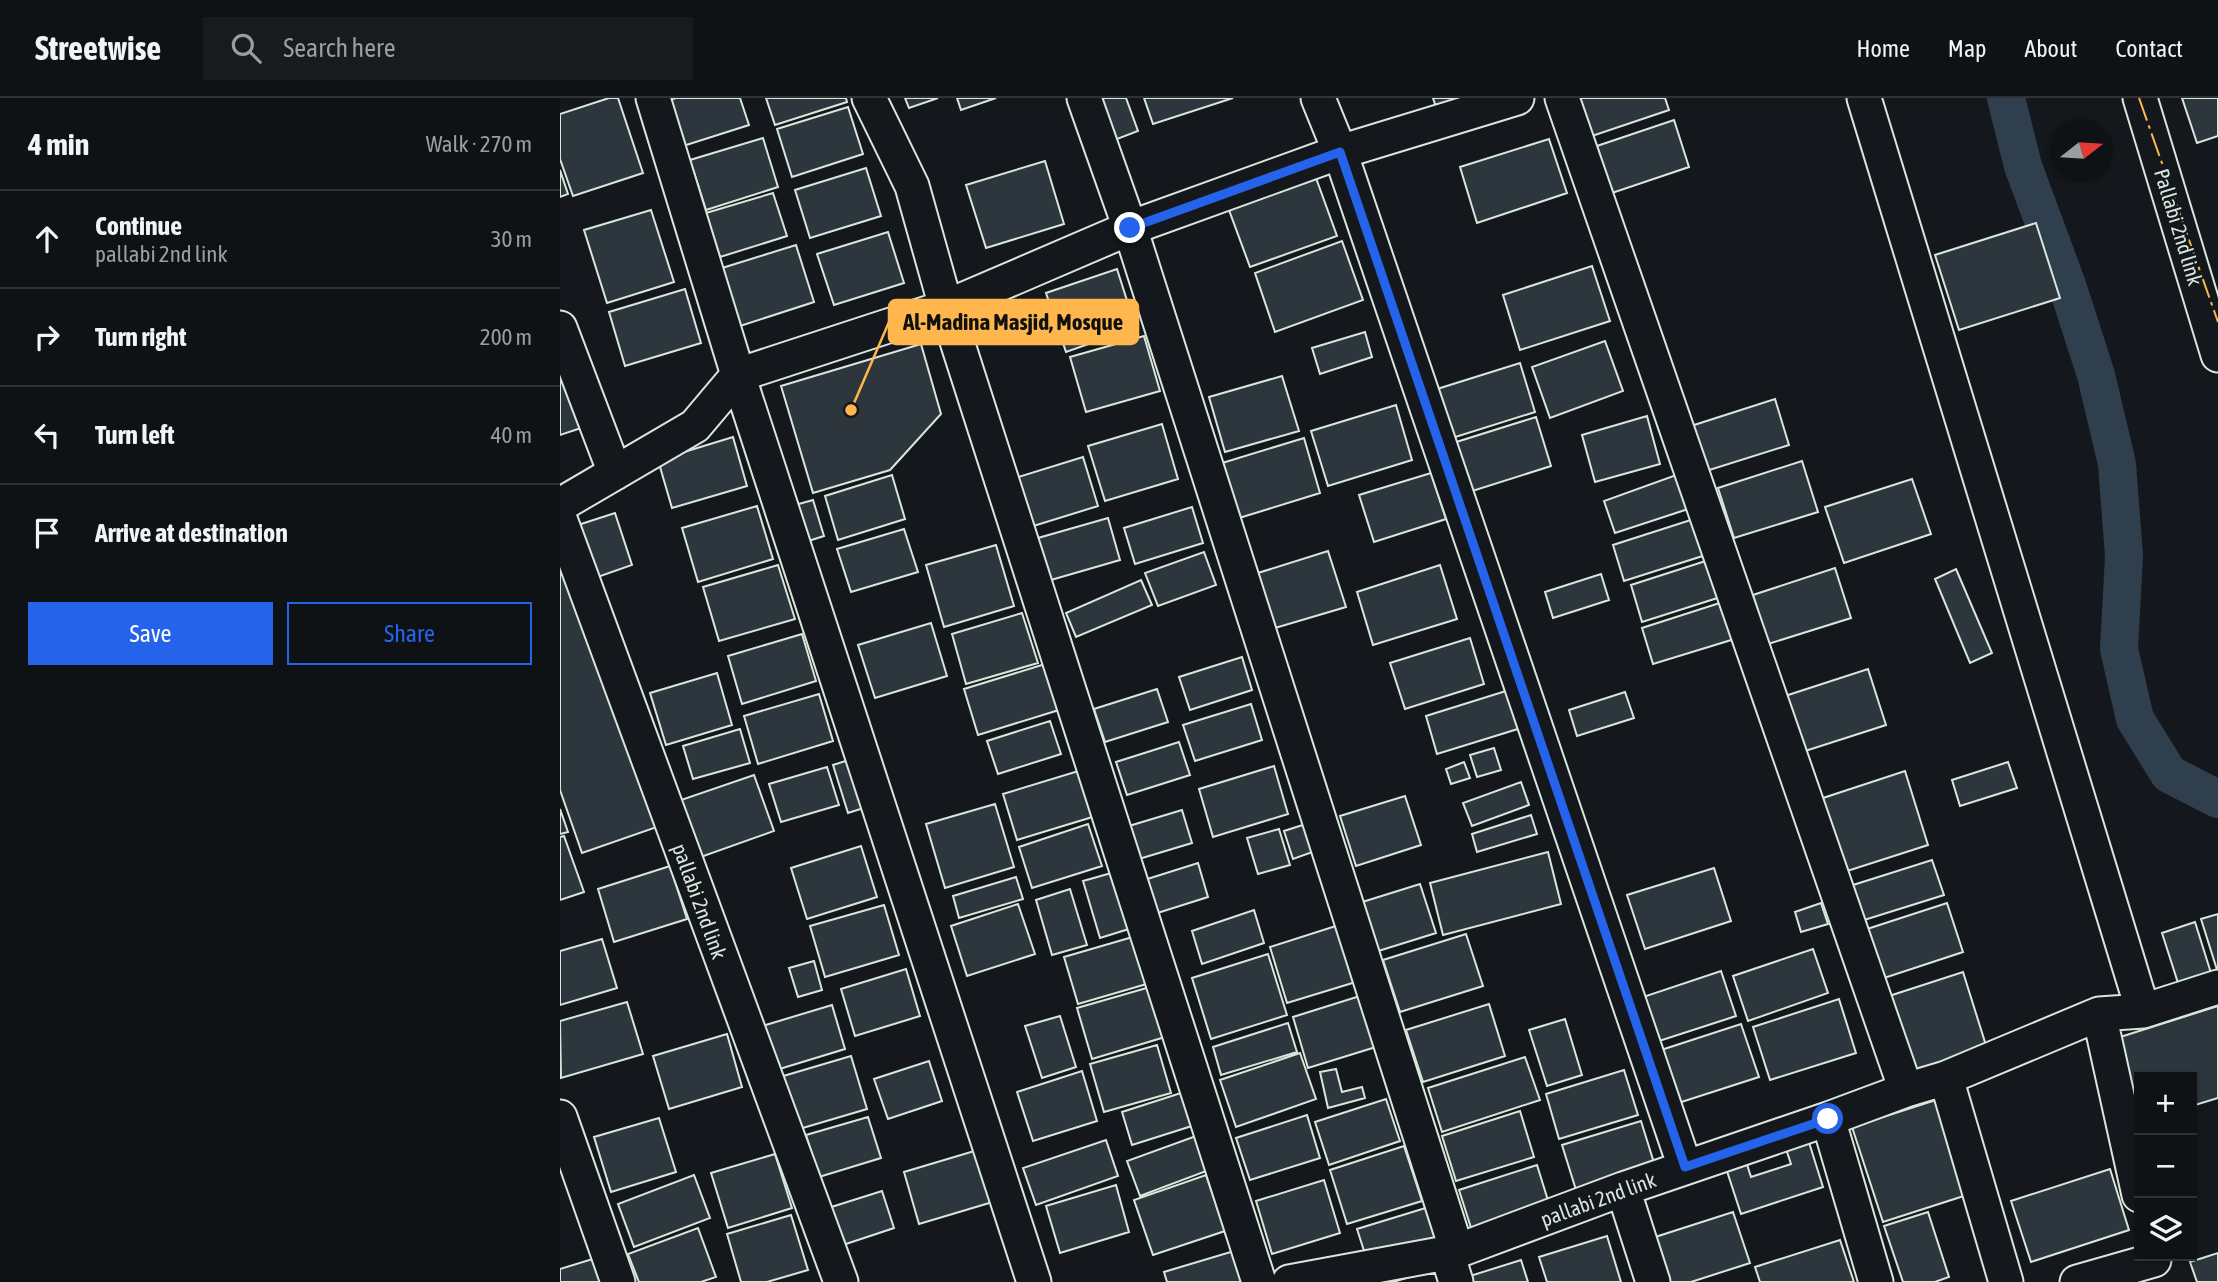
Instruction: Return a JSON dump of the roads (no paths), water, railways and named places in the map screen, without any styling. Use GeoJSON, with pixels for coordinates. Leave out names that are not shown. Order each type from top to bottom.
{"type":"FeatureCollection","features":[{"type":"Feature","properties":{"kind":"street"},"geometry":{"type":"LineString","coordinates":[[653,98],[738,375],[1034,1282]]}},
{"type":"Feature","properties":{"kind":"street"},"geometry":{"type":"LineString","coordinates":[[869,98],[912,186],[946,307],[1259,1282]]}},
{"type":"Feature","properties":{"kind":"street"},"geometry":{"type":"LineString","coordinates":[[1084,98],[1130,228],[1453,1262]]}},
{"type":"Feature","properties":{"kind":"street"},"geometry":{"type":"LineString","coordinates":[[1318,98],[1340,152],[1685,1167]]}},
{"type":"Feature","properties":{"kind":"street"},"geometry":{"type":"LineString","coordinates":[[560,505],[695,426],[738,375],[946,307],[1130,228],[1340,152],[1517,98]]}},
{"type":"Feature","properties":{"kind":"street"},"geometry":{"type":"LineString","coordinates":[[1562,98],[1906,1090]]}},
{"type":"Feature","properties":{"kind":"street"},"geometry":{"type":"LineString","coordinates":[[1864,98],[2143,1011]]}},
{"type":"Feature","properties":{"kind":"street","name":"Pallabi 2nd link"},"geometry":{"type":"LineString","coordinates":[[2140,98],[2218,355]]}},
{"type":"Feature","properties":{"kind":"street"},"geometry":{"type":"LineString","coordinates":[[560,328],[615,473]]}},
{"type":"Feature","properties":{"kind":"street","name":"pallabi 2nd link"},"geometry":{"type":"LineString","coordinates":[[560,519],[841,1282]]}},
{"type":"Feature","properties":{"kind":"street","name":"pallabi 2nd link"},"geometry":{"type":"LineString","coordinates":[[1289,1282],[1453,1262],[1623,1189],[1946,1078],[2099,1014],[2143,1011],[2218,987]]}},
{"type":"Feature","properties":{"kind":"street"},"geometry":{"type":"LineString","coordinates":[[2099,1014],[2134,1172]]}},
{"type":"Feature","properties":{"kind":"street"},"geometry":{"type":"LineString","coordinates":[[1946,1078],[2006,1282]]}},
{"type":"Feature","properties":{"kind":"street"},"geometry":{"type":"LineString","coordinates":[[560,1117],[618,1282]]}},
{"type":"Feature","properties":{"kind":"street"},"geometry":{"type":"LineString","coordinates":[[1828,1119],[1876,1282]]}},
{"type":"Feature","properties":{"kind":"street"},"geometry":{"type":"LineString","coordinates":[[1623,1189],[1653,1282]]}},
{"type":"Feature","properties":{"kind":"street"},"geometry":{"type":"LineString","coordinates":[[2077,1282],[2156,1266]]}},
{"type":"Feature","properties":{"kind":"waterway"},"geometry":{"type":"LineString","coordinates":[[2006,98],[2023,166],[2067,285],[2096,375],[2117,464],[2124,556],[2119,649],[2135,719],[2169,774],[2218,799]]}},
{"type":"Feature","properties":{"kind":"place","name":"Al-Madina Masjid, Mosque"},"geometry":{"type":"Point","coordinates":[851,410]}}]}
